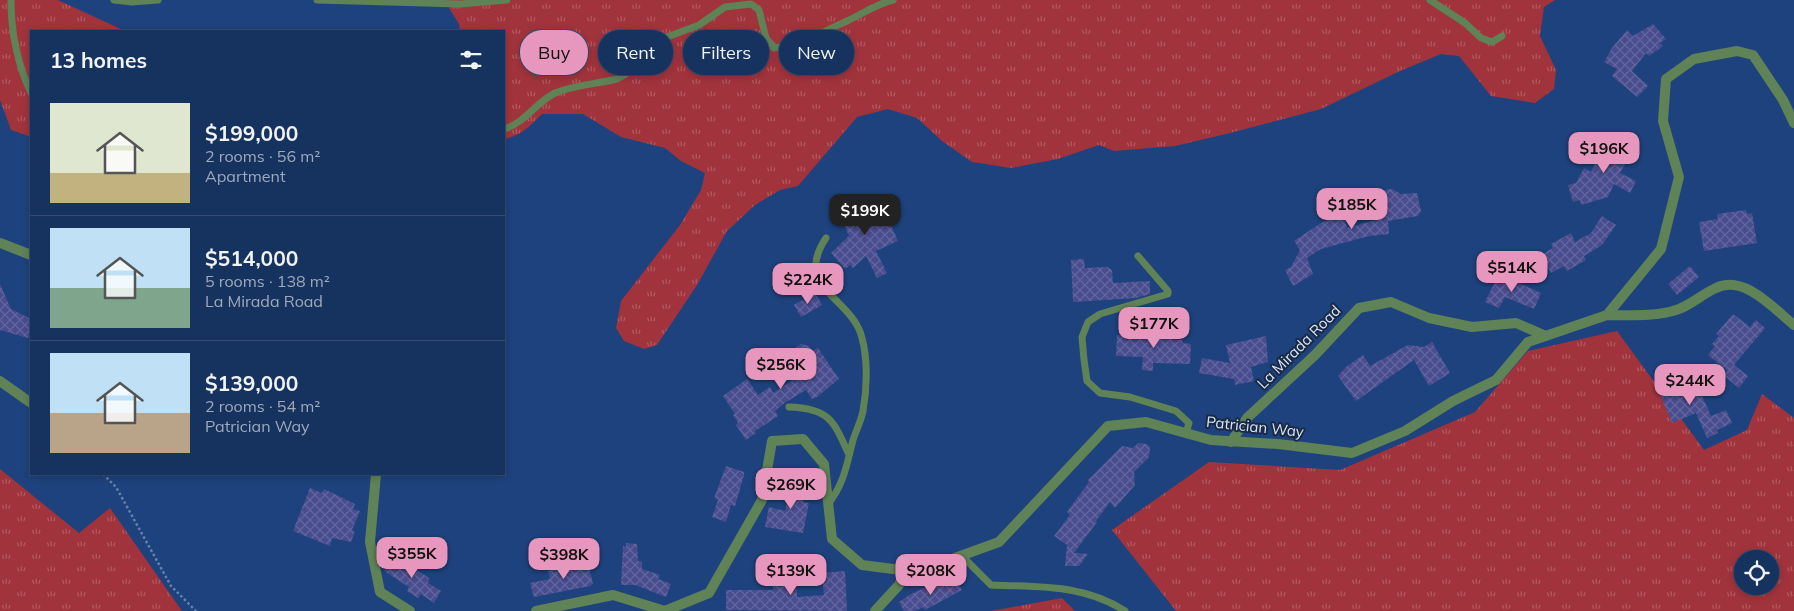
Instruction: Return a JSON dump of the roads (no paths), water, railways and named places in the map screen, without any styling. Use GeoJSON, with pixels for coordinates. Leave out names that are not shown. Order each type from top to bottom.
{"type":"FeatureCollection","features":[{"type":"Feature","properties":{"kind":"street"},"geometry":{"type":"LineString","coordinates":[[1607,315],[1661,249],[1666,231],[1679,177],[1663,121],[1666,79],[1694,60],[1737,52],[1754,55],[1783,100],[1794,123]]}},
{"type":"Feature","properties":{"kind":"street"},"geometry":{"type":"LineString","coordinates":[[0,244],[30,256]]}},
{"type":"Feature","properties":{"kind":"street"},"geometry":{"type":"LineString","coordinates":[[1607,315],[1648,314],[1676,310],[1718,286],[1737,285],[1752,292],[1794,325]]}},
{"type":"Feature","properties":{"kind":"street","name":"La Mirada Road"},"geometry":{"type":"LineString","coordinates":[[1231,442],[1247,418],[1315,354],[1359,308],[1391,302],[1429,318],[1472,327],[1516,323],[1546,336]]}},
{"type":"Feature","properties":{"kind":"street","name":"Patrician Way"},"geometry":{"type":"LineString","coordinates":[[536,611],[613,595],[665,611],[708,594],[762,500],[772,441],[803,439],[824,464],[832,539],[839,546],[862,565],[916,572],[999,542],[1108,426],[1146,422],[1211,440],[1278,444],[1352,453],[1405,431],[1453,401],[1496,380],[1528,342],[1607,315]]}},
{"type":"Feature","properties":{"kind":"street"},"geometry":{"type":"LineString","coordinates":[[0,380],[30,402]]}},
{"type":"Feature","properties":{"kind":"street"},"geometry":{"type":"LineString","coordinates":[[376,475],[370,542],[380,592],[410,611]]}},
{"type":"Feature","properties":{"kind":"street"},"geometry":{"type":"LineString","coordinates":[[875,611],[899,585],[905,571]]}},
{"type":"Feature","properties":{"kind":"lane"},"geometry":{"type":"LineString","coordinates":[[11,0],[14,42],[30,90]]}},
{"type":"Feature","properties":{"kind":"lane"},"geometry":{"type":"LineString","coordinates":[[114,0],[132,2],[158,0]]}},
{"type":"Feature","properties":{"kind":"lane"},"geometry":{"type":"LineString","coordinates":[[317,0],[460,4],[507,0]]}},
{"type":"Feature","properties":{"kind":"lane"},"geometry":{"type":"LineString","coordinates":[[869,0],[880,3]]}},
{"type":"Feature","properties":{"kind":"lane"},"geometry":{"type":"LineString","coordinates":[[505,129],[514,126],[541,102],[555,93],[617,79],[626,74],[648,50],[662,39],[699,25],[724,7],[751,4],[759,10],[766,38],[774,48],[791,45],[846,22],[880,3],[893,0]]}},
{"type":"Feature","properties":{"kind":"lane"},"geometry":{"type":"LineString","coordinates":[[1430,0],[1465,23],[1481,38],[1492,42],[1502,36]]}},
{"type":"Feature","properties":{"kind":"lane"},"geometry":{"type":"LineString","coordinates":[[719,1],[724,7]]}},
{"type":"Feature","properties":{"kind":"lane"},"geometry":{"type":"LineString","coordinates":[[826,238],[817,251],[816,271],[821,284],[852,318],[862,337],[866,375],[863,412],[838,491],[828,504]]}},
{"type":"Feature","properties":{"kind":"lane"},"geometry":{"type":"LineString","coordinates":[[1138,256],[1168,291],[1168,294],[1100,314],[1088,322],[1082,337],[1087,381],[1100,393],[1130,398],[1176,411],[1189,423],[1186,433]]}},
{"type":"Feature","properties":{"kind":"lane"},"geometry":{"type":"LineString","coordinates":[[789,407],[808,408],[828,416],[838,430],[849,455]]}},
{"type":"Feature","properties":{"kind":"lane"},"geometry":{"type":"LineString","coordinates":[[962,556],[991,585],[1079,590],[1104,598],[1125,611]]}}]}
